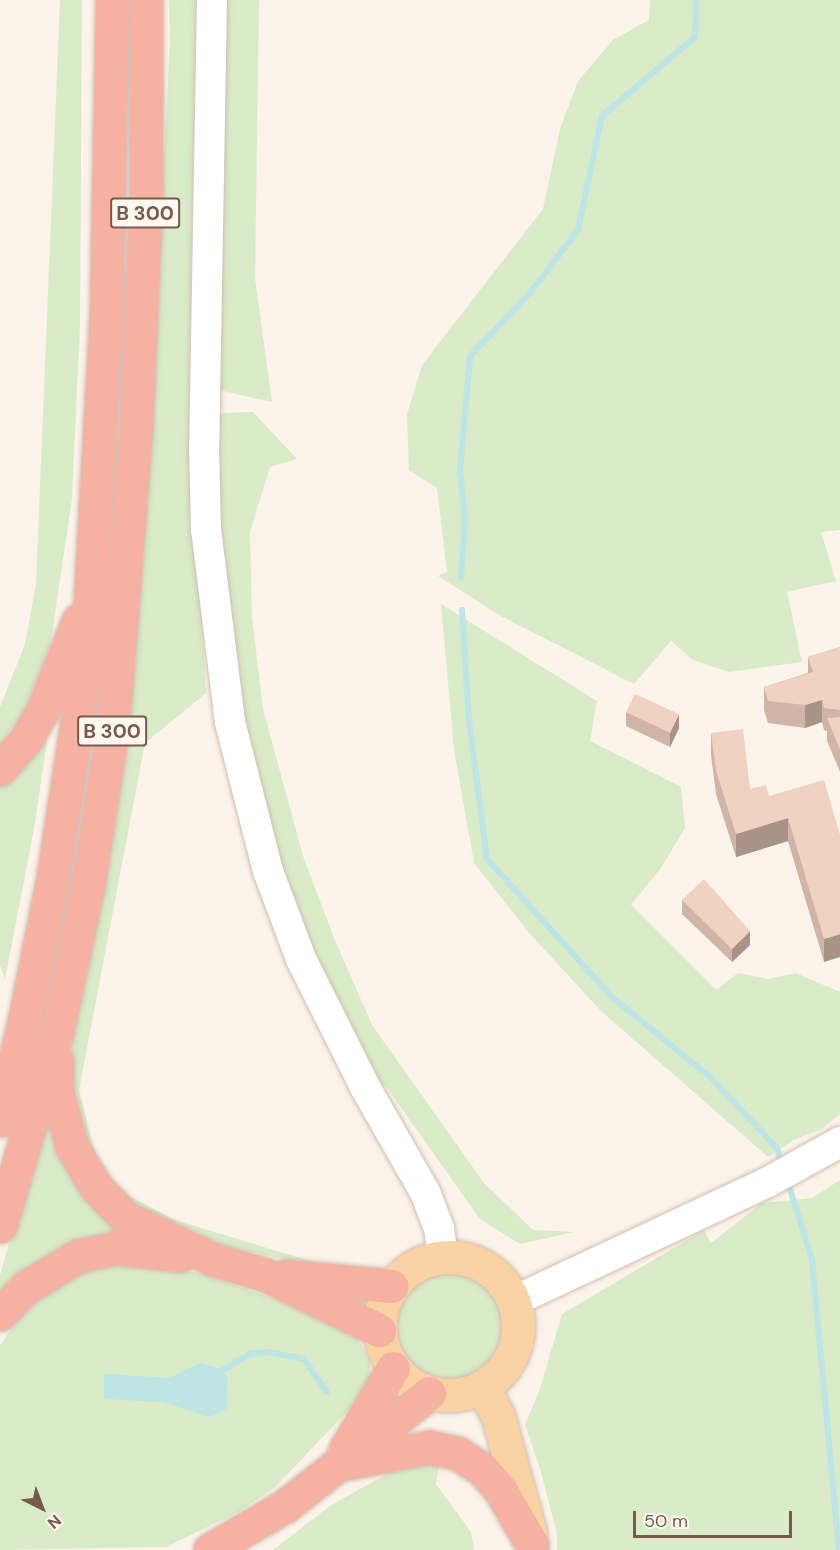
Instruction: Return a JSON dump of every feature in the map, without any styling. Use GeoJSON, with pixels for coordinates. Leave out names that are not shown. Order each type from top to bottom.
{"type":"FeatureCollection","features":[{"type":"Feature","properties":{"kind":"highway","name":"B 300"},"geometry":{"type":"LineString","coordinates":[[0,1120],[25,1018],[53,878],[87,656],[94,577],[106,319],[112,0]]}},
{"type":"Feature","properties":{"kind":"highway","name":"B 300"},"geometry":{"type":"LineString","coordinates":[[0,1226],[57,1032],[88,885],[113,725],[125,607],[146,192],[146,0]]}},
{"type":"Feature","properties":{"kind":"highway"},"geometry":{"type":"LineString","coordinates":[[0,769],[26,739],[43,709],[94,577]]}},
{"type":"Feature","properties":{"kind":"highway"},"geometry":{"type":"LineString","coordinates":[[57,1032],[57,1092],[72,1148],[82,1169],[126,1218],[212,1259],[266,1275],[379,1330]]}},
{"type":"Feature","properties":{"kind":"highway"},"geometry":{"type":"LineString","coordinates":[[0,1314],[33,1282],[78,1256],[115,1248],[212,1259]]}},
{"type":"Feature","properties":{"kind":"highway"},"geometry":{"type":"LineString","coordinates":[[266,1275],[392,1286]]}},
{"type":"Feature","properties":{"kind":"highway"},"geometry":{"type":"LineString","coordinates":[[336,1465],[393,1368]]}},
{"type":"Feature","properties":{"kind":"highway"},"geometry":{"type":"LineString","coordinates":[[210,1550],[285,1506],[429,1393]]}},
{"type":"Feature","properties":{"kind":"highway"},"geometry":{"type":"LineString","coordinates":[[336,1465],[429,1447],[457,1453],[483,1470],[501,1491],[532,1547]]}},
{"type":"Feature","properties":{"kind":"main road"},"geometry":{"type":"LineString","coordinates":[[443,1257],[480,1264],[506,1287],[514,1301],[518,1326],[514,1351],[500,1373],[483,1387],[446,1396],[429,1393],[408,1383],[393,1368],[383,1349],[379,1330],[382,1308],[392,1286],[422,1262],[443,1257]]}},
{"type":"Feature","properties":{"kind":"main road"},"geometry":{"type":"LineString","coordinates":[[483,1387],[498,1416],[532,1547]]}},
{"type":"Feature","properties":{"kind":"street"},"geometry":{"type":"LineString","coordinates":[[212,0],[205,497],[230,722],[267,871],[301,959],[365,1087],[425,1192],[439,1228],[443,1257]]}},
{"type":"Feature","properties":{"kind":"street"},"geometry":{"type":"LineString","coordinates":[[514,1301],[766,1183],[840,1142]]}},
{"type":"Feature","properties":{"kind":"green space"},"geometry":{"type":"Polygon","coordinates":[[[60,0],[82,0],[80,325],[72,499],[50,647],[26,707],[0,745],[0,707],[25,644],[36,584],[60,0]]]}},
{"type":"Feature","properties":{"kind":"green space"},"geometry":{"type":"Polygon","coordinates":[[[169,0],[196,0],[189,409],[206,693],[145,743],[79,1090],[98,1165],[129,1196],[175,1220],[360,1276],[225,1246],[135,1213],[80,1150],[65,1060],[149,446],[170,42],[169,0]]]}},
{"type":"Feature","properties":{"kind":"green space"},"geometry":{"type":"Polygon","coordinates":[[[220,0],[259,0],[255,278],[272,402],[219,390],[220,0]]]}},
{"type":"Feature","properties":{"kind":"green space"},"geometry":{"type":"Polygon","coordinates":[[[650,0],[840,0],[840,530],[821,532],[836,581],[787,592],[802,662],[729,672],[693,660],[671,641],[634,684],[501,616],[438,576],[447,572],[437,488],[409,470],[407,415],[422,365],[543,209],[560,129],[578,81],[613,40],[649,20],[650,0]]]}},
{"type":"Feature","properties":{"kind":"green space"},"geometry":{"type":"Polygon","coordinates":[[[253,412],[297,459],[270,467],[250,532],[252,617],[263,709],[303,856],[334,938],[372,1025],[484,1183],[533,1230],[575,1232],[520,1244],[480,1219],[387,1088],[367,1071],[305,951],[270,851],[239,695],[217,499],[216,413],[253,412]]]}},
{"type":"Feature","properties":{"kind":"green space"},"geometry":{"type":"Polygon","coordinates":[[[441,604],[597,701],[590,741],[681,787],[685,828],[661,868],[631,905],[716,990],[738,973],[768,979],[796,973],[840,992],[840,1114],[822,1129],[794,1140],[768,1157],[602,1012],[530,934],[474,863],[454,750],[441,604]]]}},
{"type":"Feature","properties":{"kind":"green space"},"geometry":{"type":"Polygon","coordinates":[[[50,721],[34,829],[5,979],[0,965],[0,786],[14,774],[50,721]]]}},
{"type":"Feature","properties":{"kind":"green space"},"geometry":{"type":"Polygon","coordinates":[[[49,1102],[154,1243],[0,1297],[0,1275],[49,1102]]]}},
{"type":"Feature","properties":{"kind":"green space"},"geometry":{"type":"Polygon","coordinates":[[[840,1180],[840,1550],[557,1550],[557,1534],[541,1472],[525,1424],[539,1392],[562,1314],[704,1230],[711,1243],[762,1203],[812,1198],[840,1180]]]}},
{"type":"Feature","properties":{"kind":"green space"},"geometry":{"type":"Polygon","coordinates":[[[449,1257],[475,1262],[498,1277],[513,1300],[518,1326],[513,1352],[498,1375],[475,1390],[449,1395],[423,1390],[400,1375],[385,1352],[380,1326],[385,1300],[400,1277],[423,1262],[449,1257]]]}},
{"type":"Feature","properties":{"kind":"green space"},"geometry":{"type":"Polygon","coordinates":[[[115,1262],[199,1273],[324,1316],[355,1334],[369,1357],[371,1376],[363,1395],[275,1487],[240,1511],[166,1547],[0,1550],[0,1345],[33,1299],[91,1265],[115,1262]]]}},
{"type":"Feature","properties":{"kind":"green space"},"geometry":{"type":"Polygon","coordinates":[[[439,1464],[436,1484],[471,1532],[474,1550],[273,1550],[330,1506],[399,1467],[439,1464]]]}},
{"type":"Feature","properties":{"kind":"water"},"geometry":{"type":"Polygon","coordinates":[[[201,1363],[223,1370],[228,1380],[226,1409],[209,1417],[164,1402],[104,1399],[104,1374],[169,1378],[201,1363]]]}},
{"type":"Feature","properties":{"kind":"building"},"geometry":{"type":"Polygon","coordinates":[[[840,647],[840,710],[824,708],[822,700],[805,705],[768,701],[764,687],[813,672],[808,657],[840,647]]]}},
{"type":"Feature","properties":{"kind":"building"},"geometry":{"type":"Polygon","coordinates":[[[635,694],[679,714],[670,733],[626,712],[635,694]]]}},
{"type":"Feature","properties":{"kind":"building"},"geometry":{"type":"Polygon","coordinates":[[[840,717],[840,750],[827,718],[840,717]]]}},
{"type":"Feature","properties":{"kind":"building"},"geometry":{"type":"Polygon","coordinates":[[[743,729],[750,789],[766,785],[769,796],[824,780],[840,835],[840,934],[824,939],[788,818],[736,834],[716,771],[711,733],[743,729]]]}},
{"type":"Feature","properties":{"kind":"building"},"geometry":{"type":"Polygon","coordinates":[[[704,879],[750,931],[732,949],[682,900],[704,879]]]}},
{"type":"Feature","properties":{"kind":"waterway"},"geometry":{"type":"LineString","coordinates":[[461,578],[465,519],[460,471],[470,356],[530,293],[578,230],[602,116],[695,37],[696,0]]}},
{"type":"Feature","properties":{"kind":"waterway"},"geometry":{"type":"LineString","coordinates":[[462,610],[469,721],[487,859],[612,997],[709,1076],[777,1148],[782,1164]]}},
{"type":"Feature","properties":{"kind":"waterway"},"geometry":{"type":"LineString","coordinates":[[787,1179],[812,1260],[839,1550]]}},
{"type":"Feature","properties":{"kind":"waterway"},"geometry":{"type":"LineString","coordinates":[[223,1370],[250,1354],[268,1352],[304,1359],[327,1392]]}}]}
